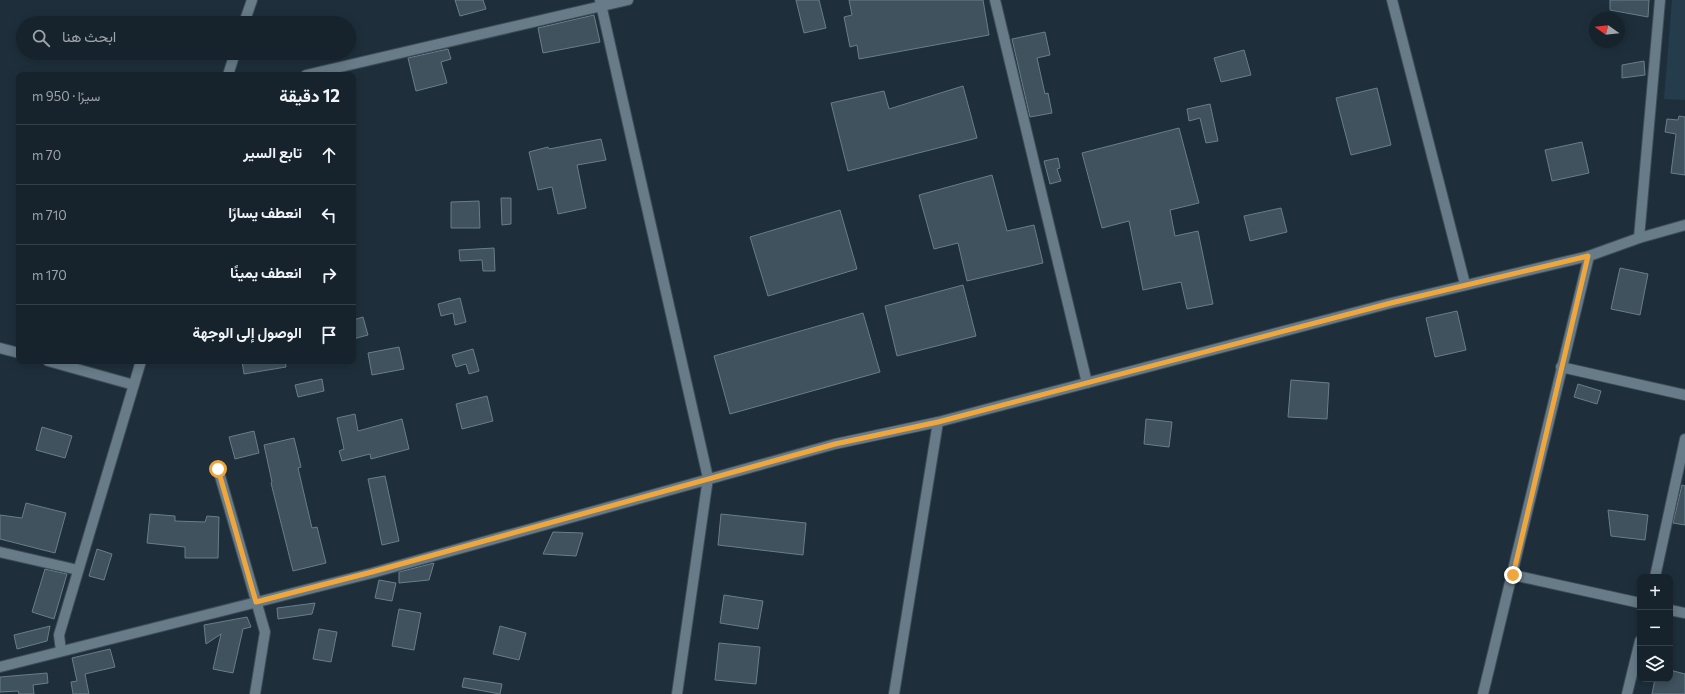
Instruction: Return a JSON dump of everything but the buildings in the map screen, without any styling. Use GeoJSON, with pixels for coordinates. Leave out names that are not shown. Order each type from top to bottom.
{"type":"FeatureCollection","features":[{"type":"Feature","properties":{"kind":"street"},"geometry":{"type":"LineString","coordinates":[[246,16],[252,0]]}},
{"type":"Feature","properties":{"kind":"street"},"geometry":{"type":"LineString","coordinates":[[318,72],[600,3],[628,0]]}},
{"type":"Feature","properties":{"kind":"street"},"geometry":{"type":"LineString","coordinates":[[995,0],[1087,383]]}},
{"type":"Feature","properties":{"kind":"street"},"geometry":{"type":"LineString","coordinates":[[1392,0],[1465,284]]}},
{"type":"Feature","properties":{"kind":"street"},"geometry":{"type":"LineString","coordinates":[[1639,238],[1660,0]]}},
{"type":"Feature","properties":{"kind":"street"},"geometry":{"type":"LineString","coordinates":[[600,3],[708,478],[677,694]]}},
{"type":"Feature","properties":{"kind":"street"},"geometry":{"type":"LineString","coordinates":[[229,72],[233,60]]}},
{"type":"Feature","properties":{"kind":"street"},"geometry":{"type":"LineString","coordinates":[[0,666],[379,570],[835,444],[938,422],[1465,284],[1588,256],[1639,238],[1685,225]]}},
{"type":"Feature","properties":{"kind":"street"},"geometry":{"type":"LineString","coordinates":[[1483,694],[1513,575],[1588,256]]}},
{"type":"Feature","properties":{"kind":"street"},"geometry":{"type":"LineString","coordinates":[[0,348],[16,352]]}},
{"type":"Feature","properties":{"kind":"street"},"geometry":{"type":"LineString","coordinates":[[59,364],[134,385]]}},
{"type":"Feature","properties":{"kind":"street"},"geometry":{"type":"LineString","coordinates":[[60,651],[59,635],[140,364]]}},
{"type":"Feature","properties":{"kind":"street"},"geometry":{"type":"LineString","coordinates":[[1561,367],[1685,395]]}},
{"type":"Feature","properties":{"kind":"street"},"geometry":{"type":"LineString","coordinates":[[894,694],[938,422]]}},
{"type":"Feature","properties":{"kind":"street"},"geometry":{"type":"LineString","coordinates":[[1656,574],[1685,439]]}},
{"type":"Feature","properties":{"kind":"street"},"geometry":{"type":"LineString","coordinates":[[218,469],[265,632],[255,694]]}},
{"type":"Feature","properties":{"kind":"street"},"geometry":{"type":"LineString","coordinates":[[0,552],[78,570]]}},
{"type":"Feature","properties":{"kind":"street"},"geometry":{"type":"LineString","coordinates":[[1513,575],[1637,603]]}},
{"type":"Feature","properties":{"kind":"street"},"geometry":{"type":"LineString","coordinates":[[1673,611],[1685,614]]}},
{"type":"Feature","properties":{"kind":"street"},"geometry":{"type":"LineString","coordinates":[[1627,694],[1639,646]]}},
{"type":"Feature","properties":{"kind":"shaded area"},"geometry":{"type":"Polygon","coordinates":[[[1672,0],[1685,0],[1685,100],[1664,99],[1672,0]]]}},
{"type":"Feature","properties":{"kind":"route"},"geometry":{"type":"LineString","coordinates":[[218,469],[256,602],[372,572],[835,444],[938,422],[1465,284],[1588,256],[1513,575]]}}]}
